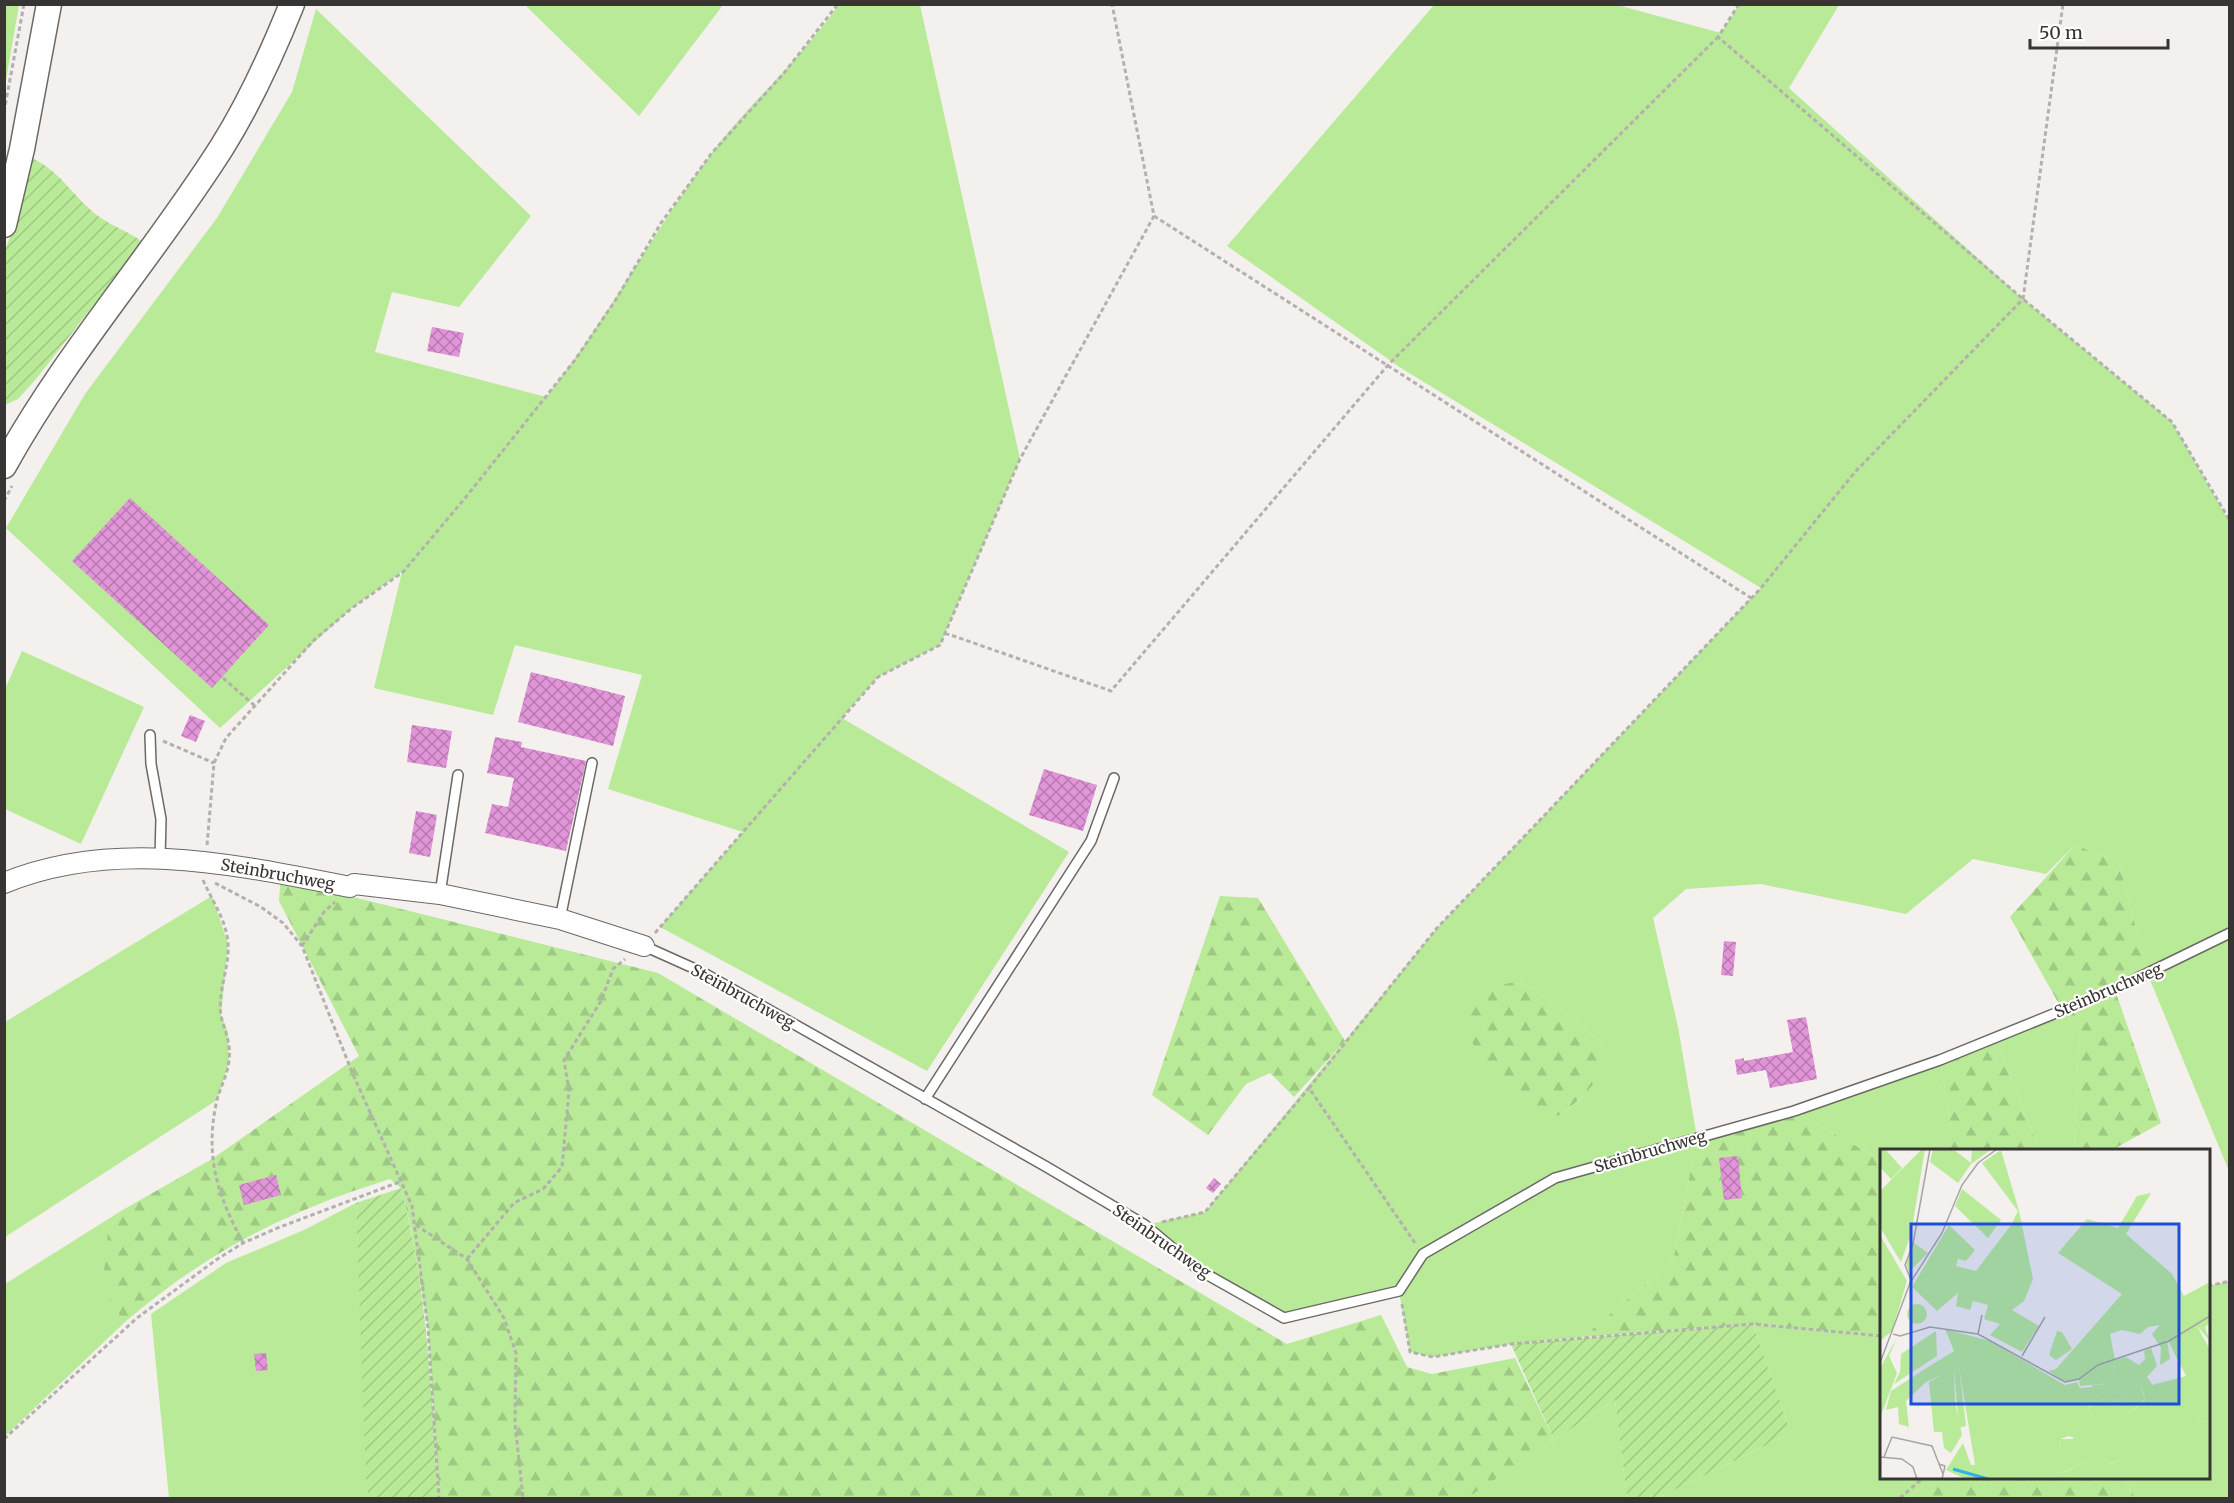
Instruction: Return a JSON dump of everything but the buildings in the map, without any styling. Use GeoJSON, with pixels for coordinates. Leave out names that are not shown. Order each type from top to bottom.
{"type":"FeatureCollection","features":[{"type":"Feature","properties":{"kind":"street"},"geometry":{"type":"LineString","coordinates":[[4,225],[19,165],[49,4]]}},
{"type":"Feature","properties":{"kind":"street"},"geometry":{"type":"LineString","coordinates":[[4,466],[13,431],[64,370],[223,146],[260,80],[292,4]]}},
{"type":"Feature","properties":{"kind":"street","name":"Steinbruchweg"},"geometry":{"type":"LineString","coordinates":[[4,883],[33,873],[97,860],[160,858],[205,862],[350,887],[354,884],[440,894],[560,919],[644,946]]}},
{"type":"Feature","properties":{"kind":"lane"},"geometry":{"type":"LineString","coordinates":[[150,735],[151,764],[161,819],[160,858]]}},
{"type":"Feature","properties":{"kind":"lane"},"geometry":{"type":"LineString","coordinates":[[560,919],[592,763]]}},
{"type":"Feature","properties":{"kind":"lane"},"geometry":{"type":"LineString","coordinates":[[440,894],[458,775]]}},
{"type":"Feature","properties":{"kind":"lane"},"geometry":{"type":"LineString","coordinates":[[925,1099],[1091,841],[1114,778]]}},
{"type":"Feature","properties":{"kind":"lane","name":"Steinbruchweg"},"geometry":{"type":"LineString","coordinates":[[644,946],[702,972],[1145,1226],[1199,1270],[1284,1318],[1399,1291],[1423,1254],[1555,1178],[1794,1111],[1940,1060],[2126,984],[2229,933]]}},
{"type":"Feature","properties":{"kind":"path"},"geometry":{"type":"LineString","coordinates":[[4,112],[24,4]]}},
{"type":"Feature","properties":{"kind":"path"},"geometry":{"type":"LineString","coordinates":[[205,862],[214,763],[226,738],[314,640],[352,608],[403,572],[466,497],[575,360],[615,301],[661,223],[711,154],[784,73],[838,4]]}},
{"type":"Feature","properties":{"kind":"path"},"geometry":{"type":"LineString","coordinates":[[467,1259],[514,1203],[543,1189],[562,1167],[569,1091],[564,1060],[601,1001],[613,969],[644,946],[878,677],[940,645],[1020,459],[1154,216],[1112,4]]}},
{"type":"Feature","properties":{"kind":"path"},"geometry":{"type":"LineString","coordinates":[[945,633],[1111,691],[1388,365],[1718,37],[1738,4]]}},
{"type":"Feature","properties":{"kind":"path"},"geometry":{"type":"LineString","coordinates":[[1145,1226],[1205,1212],[1309,1088],[1437,928],[1751,598],[1854,472],[2023,298],[2063,4]]}},
{"type":"Feature","properties":{"kind":"path"},"geometry":{"type":"LineString","coordinates":[[1718,37],[2172,422],[2229,520]]}},
{"type":"Feature","properties":{"kind":"path"},"geometry":{"type":"LineString","coordinates":[[1154,216],[1751,598]]}},
{"type":"Feature","properties":{"kind":"path"},"geometry":{"type":"LineString","coordinates":[[223,678],[254,705]]}},
{"type":"Feature","properties":{"kind":"path"},"geometry":{"type":"LineString","coordinates":[[150,735],[214,763]]}},
{"type":"Feature","properties":{"kind":"path"},"geometry":{"type":"LineString","coordinates":[[243,1243],[220,1198],[213,1171],[213,1120],[229,1063],[230,1048],[228,1032],[221,1015],[228,944],[216,903],[202,878],[261,906],[283,923],[302,946],[381,1139],[402,1180],[416,1225],[428,1328],[439,1498]]}},
{"type":"Feature","properties":{"kind":"path"},"geometry":{"type":"LineString","coordinates":[[302,946],[324,912],[354,884]]}},
{"type":"Feature","properties":{"kind":"path"},"geometry":{"type":"LineString","coordinates":[[1309,1088],[1423,1254]]}},
{"type":"Feature","properties":{"kind":"path"},"geometry":{"type":"LineString","coordinates":[[4,1439],[137,1318],[243,1243],[334,1204],[402,1180]]}},
{"type":"Feature","properties":{"kind":"path"},"geometry":{"type":"LineString","coordinates":[[416,1225],[467,1259],[504,1318],[516,1353],[515,1423],[523,1498]]}},
{"type":"Feature","properties":{"kind":"path"},"geometry":{"type":"LineString","coordinates":[[2210,1286],[2229,1281]]}},
{"type":"Feature","properties":{"kind":"path"},"geometry":{"type":"LineString","coordinates":[[1399,1291],[1410,1352],[1433,1358],[1511,1344],[1753,1324],[1880,1336]]}},
{"type":"Feature","properties":{"kind":"path"},"geometry":{"type":"LineString","coordinates":[[1900,1498],[1922,1479]]}},
{"type":"Feature","properties":{"kind":"green space"},"geometry":{"type":"Polygon","coordinates":[[[4,5],[19,5],[5,86],[4,5]]]}},
{"type":"Feature","properties":{"kind":"green space"},"geometry":{"type":"Polygon","coordinates":[[[525,5],[723,5],[639,116],[525,5]]]}},
{"type":"Feature","properties":{"kind":"green space"},"geometry":{"type":"Polygon","coordinates":[[[838,5],[920,5],[1020,459],[940,645],[878,677],[842,718],[1069,852],[927,1071],[660,927],[743,832],[608,789],[642,675],[515,645],[493,715],[374,688],[402,572],[352,608],[220,728],[6,528],[85,394],[217,218],[292,92],[316,9],[531,216],[459,307],[392,292],[375,352],[546,397],[589,338],[709,157],[732,128],[808,44],[838,5]]]}},
{"type":"Feature","properties":{"kind":"green space"},"geometry":{"type":"Polygon","coordinates":[[[1434,5],[1617,5],[1721,33],[1739,5],[1839,5],[1789,88],[2023,299],[2172,422],[2229,521],[2229,1171],[2148,975],[2119,862],[2075,845],[2046,874],[1973,859],[1906,914],[1761,884],[1686,889],[1653,918],[1678,1027],[1697,1138],[1673,1261],[1583,1337],[1511,1344],[1433,1357],[1410,1352],[1399,1291],[1284,1318],[1199,1270],[1145,1225],[1205,1212],[1437,928],[1761,588],[1401,368],[1227,246],[1434,5]],[[1517,982],[1558,1116],[1578,1101],[1590,1085],[1602,1042],[1533,989],[1517,982]]]}},
{"type":"Feature","properties":{"kind":"green space"},"geometry":{"type":"Polygon","coordinates":[[[30,157],[51,170],[98,216],[143,242],[36,379],[18,399],[5,405],[5,250],[12,232],[30,157]]]}},
{"type":"Feature","properties":{"kind":"green space"},"geometry":{"type":"Polygon","coordinates":[[[22,651],[144,707],[81,844],[5,809],[5,689],[22,651]]]}},
{"type":"Feature","properties":{"kind":"green space"},"geometry":{"type":"Polygon","coordinates":[[[2075,845],[2119,862],[2148,975],[2115,990],[2161,1123],[2114,1149],[2074,1149],[2079,1034],[2063,1011],[2010,917],[2075,845]]]}},
{"type":"Feature","properties":{"kind":"green space"},"geometry":{"type":"Polygon","coordinates":[[[281,874],[333,892],[658,973],[1287,1344],[1381,1315],[1407,1367],[1432,1374],[1515,1358],[1554,1440],[1470,1498],[439,1498],[428,1328],[411,1228],[401,1188],[390,1179],[317,1205],[250,1236],[187,1274],[125,1322],[112,1306],[104,1271],[108,1233],[121,1211],[212,1159],[359,1056],[279,901],[281,874]]]}},
{"type":"Feature","properties":{"kind":"green space"},"geometry":{"type":"Polygon","coordinates":[[[212,896],[228,944],[221,1015],[228,1032],[229,1063],[217,1100],[5,1237],[5,1022],[212,896]]]}},
{"type":"Feature","properties":{"kind":"green space"},"geometry":{"type":"Polygon","coordinates":[[[1220,896],[1258,898],[1345,1041],[1294,1097],[1270,1073],[1246,1084],[1208,1135],[1152,1095],[1220,896]]]}},
{"type":"Feature","properties":{"kind":"green space"},"geometry":{"type":"Polygon","coordinates":[[[1517,982],[1533,989],[1602,1042],[1605,1061],[1598,1077],[1579,1100],[1558,1116],[1542,1111],[1479,1057],[1464,1025],[1477,1000],[1483,994],[1497,986],[1517,982]]]}},
{"type":"Feature","properties":{"kind":"green space"},"geometry":{"type":"Polygon","coordinates":[[[2063,1011],[2079,1034],[2074,1149],[2039,1149],[1996,1037],[2063,1011]]]}},
{"type":"Feature","properties":{"kind":"green space"},"geometry":{"type":"Polygon","coordinates":[[[1996,1037],[2039,1149],[1931,1149],[1951,1127],[1940,1060],[1996,1037]]]}},
{"type":"Feature","properties":{"kind":"green space"},"geometry":{"type":"Polygon","coordinates":[[[1940,1060],[1951,1127],[1931,1149],[1880,1149],[1880,1159],[1794,1111],[1940,1060]]]}},
{"type":"Feature","properties":{"kind":"green space"},"geometry":{"type":"Polygon","coordinates":[[[1794,1111],[1880,1159],[1880,1336],[1753,1324],[1583,1337],[1673,1261],[1697,1138],[1794,1111]]]}},
{"type":"Feature","properties":{"kind":"green space"},"geometry":{"type":"Polygon","coordinates":[[[401,1188],[423,1303],[439,1498],[369,1498],[366,1481],[356,1203],[401,1188]]]}},
{"type":"Feature","properties":{"kind":"green space"},"geometry":{"type":"Polygon","coordinates":[[[356,1203],[369,1498],[169,1498],[151,1314],[226,1263],[304,1230],[356,1203]]]}},
{"type":"Feature","properties":{"kind":"green space"},"geometry":{"type":"Polygon","coordinates":[[[121,1211],[108,1233],[112,1306],[125,1322],[5,1436],[5,1284],[121,1211]]]}},
{"type":"Feature","properties":{"kind":"green space"},"geometry":{"type":"Polygon","coordinates":[[[2229,1281],[2229,1498],[2136,1498],[2123,1479],[2210,1479],[2210,1286],[2229,1281]]]}},
{"type":"Feature","properties":{"kind":"green space"},"geometry":{"type":"Polygon","coordinates":[[[1753,1324],[1880,1336],[1880,1479],[1932,1479],[1909,1498],[1658,1498],[1791,1433],[1753,1324]]]}},
{"type":"Feature","properties":{"kind":"green space"},"geometry":{"type":"Polygon","coordinates":[[[1753,1324],[1791,1433],[1658,1498],[1627,1498],[1615,1400],[1554,1440],[1511,1344],[1753,1324]]]}},
{"type":"Feature","properties":{"kind":"green space"},"geometry":{"type":"Polygon","coordinates":[[[1615,1400],[1627,1498],[1470,1498],[1469,1496],[1615,1400]]]}},
{"type":"Feature","properties":{"kind":"green space"},"geometry":{"type":"Polygon","coordinates":[[[1932,1479],[2123,1479],[2136,1498],[1909,1498],[1932,1479]]]}}]}
